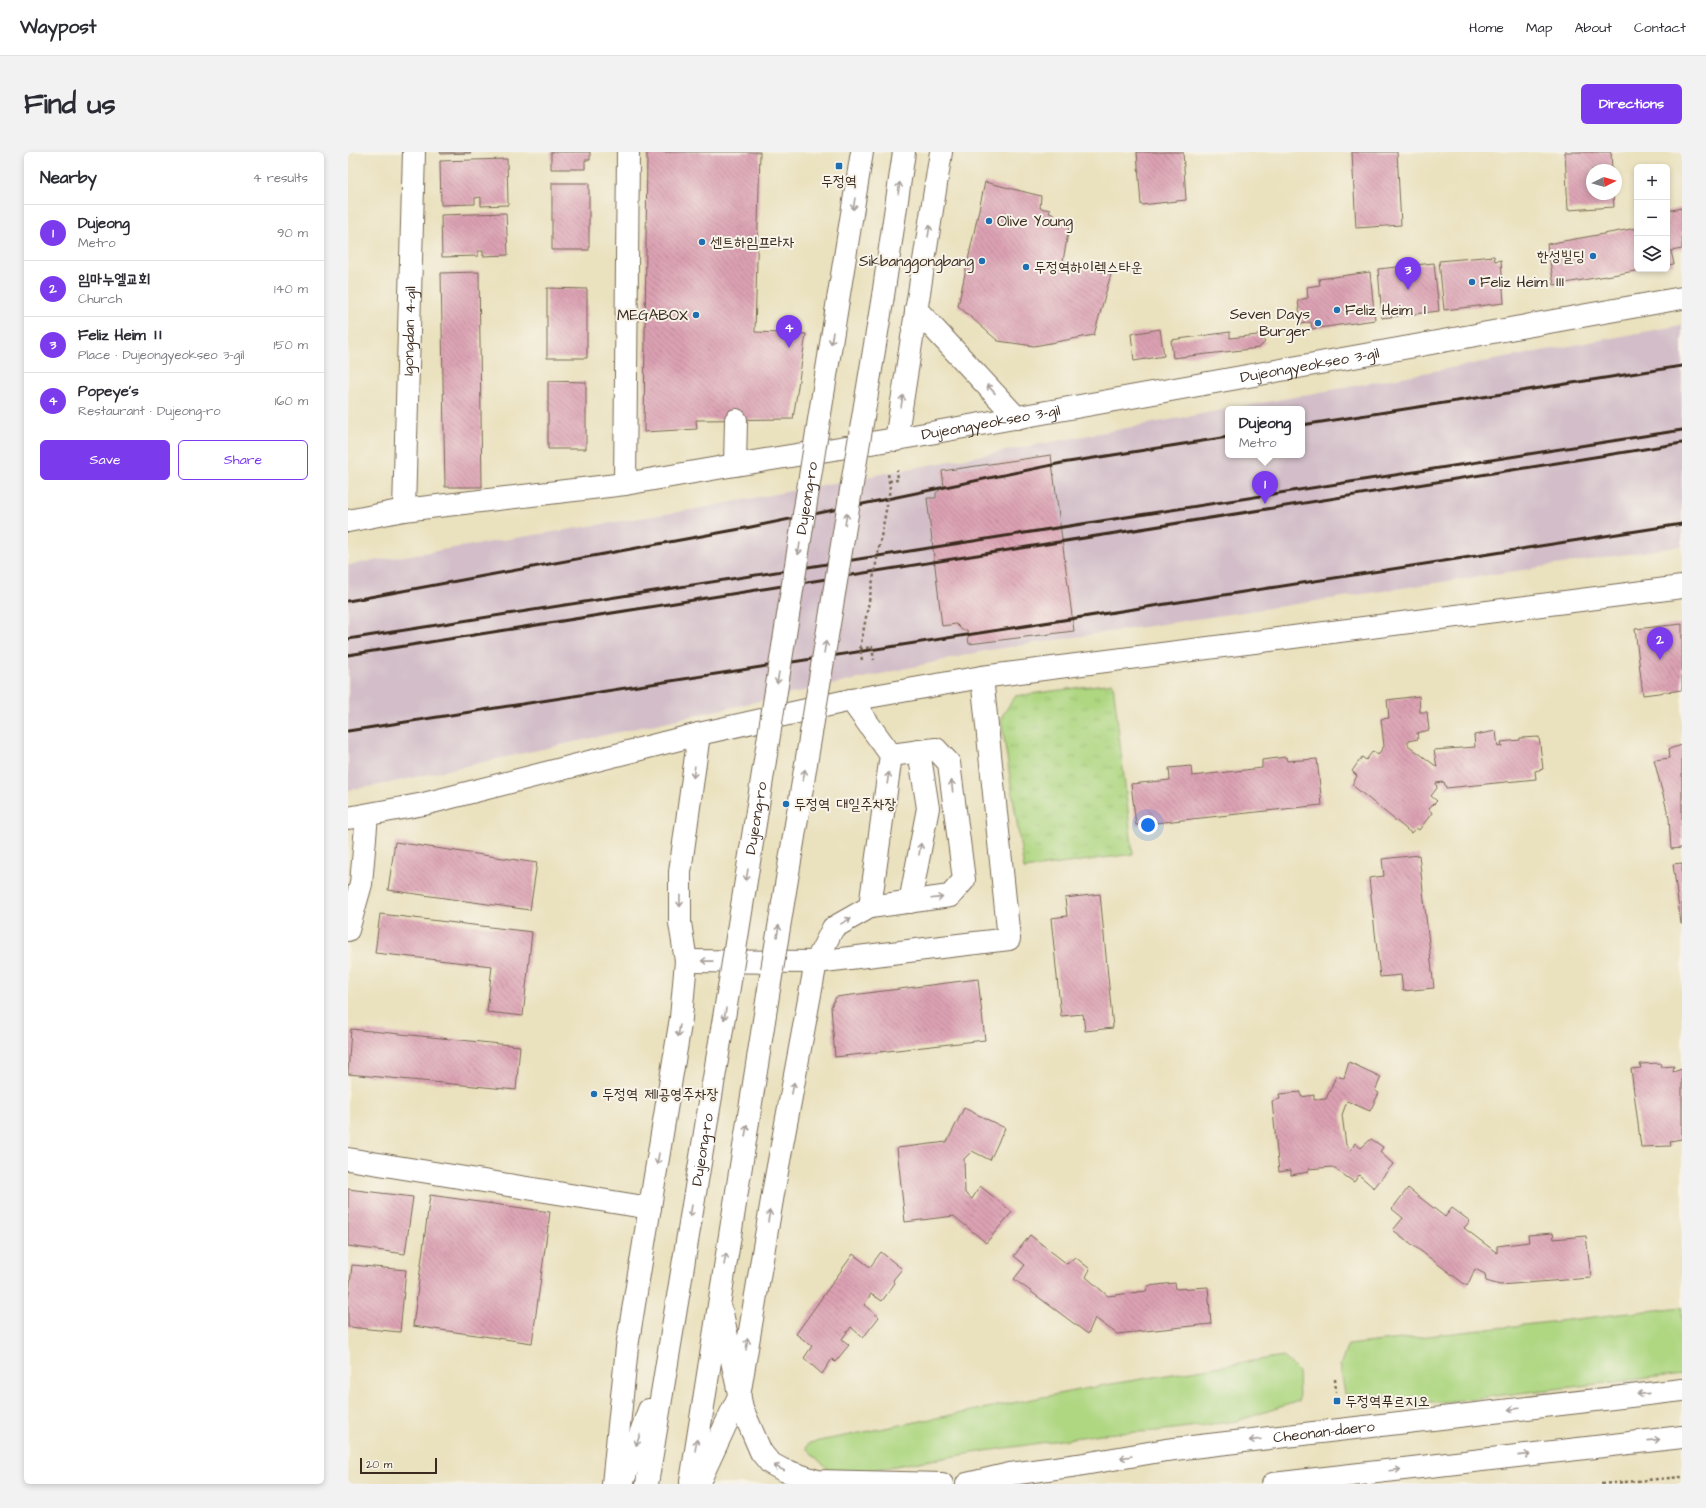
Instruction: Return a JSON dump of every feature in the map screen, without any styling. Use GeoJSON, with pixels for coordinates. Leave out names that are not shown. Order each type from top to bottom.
{"type":"FeatureCollection","features":[{"type":"Feature","properties":{"kind":"street","name":"1gongdan 4-gil"},"geometry":{"type":"LineString","coordinates":[[404,510],[414,152]]}},
{"type":"Feature","properties":{"kind":"street"},"geometry":{"type":"LineString","coordinates":[[625,484],[628,152]]}},
{"type":"Feature","properties":{"kind":"street","name":"Dujeong-ro"},"geometry":{"type":"LineString","coordinates":[[647,1484],[731,976],[862,152]]}},
{"type":"Feature","properties":{"kind":"street"},"geometry":{"type":"LineString","coordinates":[[690,1484],[772,970],[883,296],[904,152]]}},
{"type":"Feature","properties":{"kind":"street"},"geometry":{"type":"LineString","coordinates":[[896,440],[941,152]]}},
{"type":"Feature","properties":{"kind":"street","name":"Dujeongyeokseo 3-gil"},"geometry":{"type":"LineString","coordinates":[[348,521],[404,510],[625,484],[896,440],[1682,298]]}},
{"type":"Feature","properties":{"kind":"street"},"geometry":{"type":"LineString","coordinates":[[916,309],[1017,418]]}},
{"type":"Feature","properties":{"kind":"street"},"geometry":{"type":"LineString","coordinates":[[735,465],[736,420]]}},
{"type":"Feature","properties":{"kind":"street"},"geometry":{"type":"LineString","coordinates":[[348,930],[361,884],[358,817],[424,804],[699,734],[851,700],[982,677],[1682,587]]}},
{"type":"Feature","properties":{"kind":"street"},"geometry":{"type":"LineString","coordinates":[[686,961],[816,962],[1009,939],[982,677]]}},
{"type":"Feature","properties":{"kind":"street"},"geometry":{"type":"LineString","coordinates":[[851,700],[891,755],[870,907]]}},
{"type":"Feature","properties":{"kind":"street"},"geometry":{"type":"LineString","coordinates":[[613,1484],[627,1347],[681,1018],[686,961],[680,923],[680,872],[699,734]]}},
{"type":"Feature","properties":{"kind":"street"},"geometry":{"type":"LineString","coordinates":[[698,1484],[739,1396],[774,1188],[816,962],[833,928],[870,907],[950,896],[964,880],[949,763],[936,749],[891,755]]}},
{"type":"Feature","properties":{"kind":"street"},"geometry":{"type":"LineString","coordinates":[[910,902],[928,808],[919,751]]}},
{"type":"Feature","properties":{"kind":"street"},"geometry":{"type":"LineString","coordinates":[[348,1159],[650,1208]]}},
{"type":"Feature","properties":{"kind":"street"},"geometry":{"type":"LineString","coordinates":[[719,1298],[742,1408],[761,1452],[770,1463],[783,1470],[817,1481],[942,1484]]}},
{"type":"Feature","properties":{"kind":"street"},"geometry":{"type":"LineString","coordinates":[[622,1484],[669,1350]]}},
{"type":"Feature","properties":{"kind":"street","name":"Cheonan-daero"},"geometry":{"type":"LineString","coordinates":[[967,1484],[1010,1474],[1078,1465],[1166,1450],[1682,1390]]}},
{"type":"Feature","properties":{"kind":"street"},"geometry":{"type":"LineString","coordinates":[[1273,1484],[1682,1437]]}},
{"type":"Feature","properties":{"kind":"path"},"geometry":{"type":"LineString","coordinates":[[889,481],[898,480],[897,470]]}},
{"type":"Feature","properties":{"kind":"path"},"geometry":{"type":"LineString","coordinates":[[862,660],[860,649],[877,565],[890,489],[888,472]]}},
{"type":"Feature","properties":{"kind":"path"},"geometry":{"type":"LineString","coordinates":[[860,649],[872,646],[874,660]]}},
{"type":"Feature","properties":{"kind":"path"},"geometry":{"type":"LineString","coordinates":[[1335,1380],[1336,1392]]}},
{"type":"Feature","properties":{"kind":"path"},"geometry":{"type":"LineString","coordinates":[[1601,1484],[1682,1477]]}},
{"type":"Feature","properties":{"kind":"shaded area"},"geometry":{"type":"Polygon","coordinates":[[[1682,325],[1682,546],[989,650],[380,785],[348,790],[348,565],[690,510],[1225,410],[1225,458],[1305,458],[1305,406],[1245,406],[1682,325]]]}},
{"type":"Feature","properties":{"kind":"green space"},"geometry":{"type":"Polygon","coordinates":[[[1113,683],[1133,854],[1024,869],[1001,718],[1015,696],[1113,683]]]}},
{"type":"Feature","properties":{"kind":"green space"},"geometry":{"type":"Polygon","coordinates":[[[1682,1307],[1682,1374],[1444,1402],[1364,1402],[1345,1394],[1340,1365],[1348,1345],[1682,1307]]]}},
{"type":"Feature","properties":{"kind":"green space"},"geometry":{"type":"Polygon","coordinates":[[[1283,1356],[1298,1371],[1299,1401],[1237,1421],[1157,1431],[1101,1434],[979,1452],[835,1476],[806,1448],[809,1443],[1099,1386],[1283,1356]]]}},
{"type":"Feature","properties":{"kind":"building"},"geometry":{"type":"Polygon","coordinates":[[[440,152],[471,152],[471,153],[441,154],[440,152]]]}},
{"type":"Feature","properties":{"kind":"building"},"geometry":{"type":"Polygon","coordinates":[[[551,152],[590,152],[590,160],[585,160],[585,169],[551,169],[551,152]]]}},
{"type":"Feature","properties":{"kind":"building","name":"센트하임프라자"},"geometry":{"type":"Polygon","coordinates":[[[647,152],[760,152],[755,332],[806,334],[793,419],[696,420],[697,429],[644,432],[647,152]]]}},
{"type":"Feature","properties":{"kind":"building"},"geometry":{"type":"Polygon","coordinates":[[[1137,152],[1183,152],[1186,200],[1141,205],[1137,152]]]}},
{"type":"Feature","properties":{"kind":"building"},"geometry":{"type":"Polygon","coordinates":[[[1352,152],[1397,152],[1401,225],[1356,228],[1352,152]]]}},
{"type":"Feature","properties":{"kind":"building"},"geometry":{"type":"Polygon","coordinates":[[[1565,152],[1611,152],[1612,164],[1586,164],[1586,200],[1613,200],[1614,207],[1568,210],[1565,152]]]}},
{"type":"Feature","properties":{"kind":"building"},"geometry":{"type":"Polygon","coordinates":[[[507,159],[508,205],[481,206],[481,197],[475,198],[475,204],[441,205],[440,161],[507,159]]]}},
{"type":"Feature","properties":{"kind":"building","name":"두정역하이렉스타운"},"geometry":{"type":"Polygon","coordinates":[[[985,182],[1041,196],[1040,208],[1050,210],[1049,213],[1053,214],[1053,218],[1070,222],[1063,261],[1111,274],[1094,335],[1034,346],[998,341],[958,306],[985,182]]]}},
{"type":"Feature","properties":{"kind":"building"},"geometry":{"type":"Polygon","coordinates":[[[552,183],[589,183],[589,250],[552,250],[552,183]]]}},
{"type":"Feature","properties":{"kind":"building"},"geometry":{"type":"Polygon","coordinates":[[[1682,208],[1682,249],[1671,251],[1674,264],[1670,265],[1670,236],[1670,210],[1682,208]]]}},
{"type":"Feature","properties":{"kind":"building"},"geometry":{"type":"Polygon","coordinates":[[[506,213],[508,255],[483,256],[483,251],[478,251],[478,256],[442,257],[441,215],[506,213]]]}},
{"type":"Feature","properties":{"kind":"building","name":"한성빌딩"},"geometry":{"type":"Polygon","coordinates":[[[1634,229],[1634,271],[1554,285],[1547,244],[1634,229]]]}},
{"type":"Feature","properties":{"kind":"building","name":"Feliz Heim Ⅲ"},"geometry":{"type":"Polygon","coordinates":[[[1494,256],[1495,261],[1501,260],[1504,303],[1444,310],[1439,261],[1494,256]]]}},
{"type":"Feature","properties":{"kind":"building"},"geometry":{"type":"Polygon","coordinates":[[[1434,263],[1439,311],[1382,318],[1378,269],[1434,263]]]}},
{"type":"Feature","properties":{"kind":"building"},"geometry":{"type":"Polygon","coordinates":[[[479,272],[482,487],[445,487],[441,273],[479,272]]]}},
{"type":"Feature","properties":{"kind":"building","name":"Feliz Heim Ⅰ"},"geometry":{"type":"Polygon","coordinates":[[[1370,272],[1375,320],[1312,329],[1311,322],[1301,324],[1298,300],[1308,298],[1307,287],[1320,285],[1319,279],[1370,272]]]}},
{"type":"Feature","properties":{"kind":"building"},"geometry":{"type":"Polygon","coordinates":[[[547,288],[587,289],[587,358],[547,358],[547,288]]]}},
{"type":"Feature","properties":{"kind":"building"},"geometry":{"type":"Polygon","coordinates":[[[1160,329],[1164,356],[1134,361],[1131,334],[1160,329]]]}},
{"type":"Feature","properties":{"kind":"building"},"geometry":{"type":"Polygon","coordinates":[[[1230,332],[1230,338],[1258,335],[1265,342],[1259,348],[1173,358],[1171,340],[1230,332]]]}},
{"type":"Feature","properties":{"kind":"building"},"geometry":{"type":"Polygon","coordinates":[[[548,381],[586,382],[586,449],[548,449],[548,381]]]}},
{"type":"Feature","properties":{"kind":"building"},"geometry":{"type":"Polygon","coordinates":[[[1051,455],[1074,631],[969,644],[967,630],[962,630],[956,624],[942,626],[927,498],[936,498],[936,493],[944,487],[942,471],[1051,455]]]}},
{"type":"Feature","properties":{"kind":"building"},"geometry":{"type":"Polygon","coordinates":[[[1682,624],[1682,690],[1643,695],[1635,629],[1682,624]]]}},
{"type":"Feature","properties":{"kind":"building"},"geometry":{"type":"Polygon","coordinates":[[[1419,696],[1420,712],[1427,712],[1429,730],[1417,733],[1418,739],[1408,741],[1408,745],[1437,767],[1434,750],[1475,747],[1474,735],[1496,731],[1498,747],[1502,746],[1501,742],[1520,740],[1520,738],[1539,737],[1543,769],[1535,771],[1536,779],[1446,788],[1444,782],[1436,783],[1437,788],[1431,796],[1437,801],[1429,809],[1432,813],[1419,830],[1416,828],[1411,833],[1352,785],[1357,776],[1352,771],[1362,757],[1366,760],[1373,751],[1378,755],[1384,746],[1381,719],[1389,718],[1387,700],[1419,696]]]}},
{"type":"Feature","properties":{"kind":"building"},"geometry":{"type":"Polygon","coordinates":[[[1682,745],[1682,848],[1671,849],[1669,818],[1654,760],[1670,758],[1669,749],[1682,745]]]}},
{"type":"Feature","properties":{"kind":"building"},"geometry":{"type":"Polygon","coordinates":[[[1286,757],[1287,761],[1317,759],[1322,805],[1136,825],[1131,784],[1170,780],[1169,768],[1191,766],[1192,776],[1262,768],[1262,760],[1286,757]]]}},
{"type":"Feature","properties":{"kind":"building"},"geometry":{"type":"Polygon","coordinates":[[[395,842],[537,863],[530,910],[388,890],[395,842]]]}},
{"type":"Feature","properties":{"kind":"building"},"geometry":{"type":"Polygon","coordinates":[[[1419,855],[1434,988],[1403,991],[1401,975],[1380,977],[1369,878],[1384,876],[1382,859],[1419,855]]]}},
{"type":"Feature","properties":{"kind":"building"},"geometry":{"type":"Polygon","coordinates":[[[1682,863],[1682,924],[1681,924],[1673,864],[1682,863]]]}},
{"type":"Feature","properties":{"kind":"building"},"geometry":{"type":"Polygon","coordinates":[[[1100,894],[1113,1028],[1085,1031],[1083,1014],[1061,1016],[1051,918],[1067,916],[1065,898],[1100,894]]]}},
{"type":"Feature","properties":{"kind":"building"},"geometry":{"type":"Polygon","coordinates":[[[380,914],[532,932],[523,1016],[487,1012],[492,966],[375,953],[380,914]]]}},
{"type":"Feature","properties":{"kind":"building"},"geometry":{"type":"Polygon","coordinates":[[[978,979],[985,1040],[835,1057],[831,1007],[836,997],[978,979]]]}},
{"type":"Feature","properties":{"kind":"building"},"geometry":{"type":"Polygon","coordinates":[[[351,1029],[520,1046],[516,1090],[348,1074],[351,1029]]]}},
{"type":"Feature","properties":{"kind":"building"},"geometry":{"type":"Polygon","coordinates":[[[1349,1062],[1381,1077],[1375,1091],[1379,1093],[1370,1111],[1347,1101],[1342,1115],[1346,1145],[1351,1150],[1355,1143],[1361,1148],[1371,1139],[1383,1147],[1380,1152],[1393,1164],[1374,1188],[1359,1175],[1354,1182],[1332,1167],[1308,1169],[1308,1172],[1291,1175],[1291,1170],[1279,1172],[1272,1101],[1280,1099],[1279,1094],[1301,1092],[1301,1097],[1314,1095],[1314,1100],[1326,1099],[1336,1076],[1344,1078],[1349,1062]]]}},
{"type":"Feature","properties":{"kind":"building"},"geometry":{"type":"Polygon","coordinates":[[[1660,1063],[1661,1067],[1674,1066],[1673,1072],[1682,1069],[1682,1139],[1670,1141],[1671,1146],[1641,1147],[1631,1069],[1641,1068],[1640,1064],[1660,1063]]]}},
{"type":"Feature","properties":{"kind":"building"},"geometry":{"type":"Polygon","coordinates":[[[964,1108],[1005,1128],[990,1160],[972,1151],[964,1159],[965,1193],[972,1199],[980,1186],[1012,1212],[986,1243],[954,1216],[905,1222],[897,1148],[947,1142],[964,1108]]]}},
{"type":"Feature","properties":{"kind":"building"},"geometry":{"type":"Polygon","coordinates":[[[1408,1188],[1445,1217],[1452,1208],[1470,1221],[1464,1228],[1497,1253],[1497,1246],[1529,1242],[1528,1235],[1553,1233],[1554,1239],[1586,1236],[1591,1278],[1500,1285],[1486,1281],[1485,1274],[1475,1269],[1467,1286],[1393,1230],[1403,1218],[1392,1209],[1408,1188]]]}},
{"type":"Feature","properties":{"kind":"building"},"geometry":{"type":"Polygon","coordinates":[[[348,1189],[413,1197],[405,1254],[348,1246],[348,1189]]]}},
{"type":"Feature","properties":{"kind":"building"},"geometry":{"type":"Polygon","coordinates":[[[430,1195],[550,1212],[532,1343],[413,1326],[430,1195]]]}},
{"type":"Feature","properties":{"kind":"building"},"geometry":{"type":"Polygon","coordinates":[[[1030,1235],[1067,1264],[1075,1257],[1090,1269],[1086,1277],[1108,1296],[1146,1291],[1148,1286],[1175,1283],[1176,1289],[1208,1287],[1211,1324],[1117,1334],[1095,1318],[1088,1334],[1014,1279],[1025,1265],[1014,1256],[1030,1235]]]}},
{"type":"Feature","properties":{"kind":"building"},"geometry":{"type":"Polygon","coordinates":[[[881,1252],[902,1269],[893,1280],[895,1283],[882,1301],[871,1294],[864,1305],[879,1317],[863,1338],[851,1327],[842,1339],[849,1345],[835,1362],[832,1359],[822,1374],[804,1358],[812,1346],[796,1334],[853,1254],[870,1267],[881,1252]]]}},
{"type":"Feature","properties":{"kind":"building"},"geometry":{"type":"Polygon","coordinates":[[[352,1265],[406,1270],[400,1332],[348,1327],[348,1303],[352,1265]]]}},
{"type":"Feature","properties":{"kind":"railway"},"geometry":{"type":"LineString","coordinates":[[1305,425],[1682,366]]}},
{"type":"Feature","properties":{"kind":"railway"},"geometry":{"type":"LineString","coordinates":[[348,639],[1682,430]]}},
{"type":"Feature","properties":{"kind":"railway"},"geometry":{"type":"LineString","coordinates":[[348,601],[751,527],[1062,463],[1225,437]]}},
{"type":"Feature","properties":{"kind":"railway"},"geometry":{"type":"LineString","coordinates":[[348,655],[1682,443]]}},
{"type":"Feature","properties":{"kind":"railway"},"geometry":{"type":"LineString","coordinates":[[348,731],[1682,524]]}},
{"type":"Feature","properties":{"kind":"place","name":"두정역"},"geometry":{"type":"Point","coordinates":[839,166]}},
{"type":"Feature","properties":{"kind":"place","name":"Olive Young"},"geometry":{"type":"Point","coordinates":[989,221]}},
{"type":"Feature","properties":{"kind":"place","name":"센트하임프라자"},"geometry":{"type":"Point","coordinates":[702,242]}},
{"type":"Feature","properties":{"kind":"place","name":"한성빌딩"},"geometry":{"type":"Point","coordinates":[1593,256]}},
{"type":"Feature","properties":{"kind":"place","name":"Sikbanggongbang"},"geometry":{"type":"Point","coordinates":[982,261]}},
{"type":"Feature","properties":{"kind":"place","name":"두정역하이렉스타운"},"geometry":{"type":"Point","coordinates":[1026,267]}},
{"type":"Feature","properties":{"kind":"place","name":"Feliz Heim Ⅲ"},"geometry":{"type":"Point","coordinates":[1472,282]}},
{"type":"Feature","properties":{"kind":"place","name":"Feliz Heim Ⅱ"},"geometry":{"type":"Point","coordinates":[1408,290]}},
{"type":"Feature","properties":{"kind":"place","name":"Feliz Heim Ⅰ"},"geometry":{"type":"Point","coordinates":[1337,310]}},
{"type":"Feature","properties":{"kind":"place","name":"MEGABOX"},"geometry":{"type":"Point","coordinates":[696,315]}},
{"type":"Feature","properties":{"kind":"place","name":"Seven Days Burger"},"geometry":{"type":"Point","coordinates":[1318,323]}},
{"type":"Feature","properties":{"kind":"place","name":"Popeye's"},"geometry":{"type":"Point","coordinates":[789,348]}},
{"type":"Feature","properties":{"kind":"place","name":"Dujeong"},"geometry":{"type":"Point","coordinates":[1265,504]}},
{"type":"Feature","properties":{"kind":"place","name":"임마누엘교회"},"geometry":{"type":"Point","coordinates":[1660,660]}},
{"type":"Feature","properties":{"kind":"place","name":"두정역 대일주차장"},"geometry":{"type":"Point","coordinates":[786,804]}},
{"type":"Feature","properties":{"kind":"place","name":"두정역 제1공영주차장"},"geometry":{"type":"Point","coordinates":[594,1094]}},
{"type":"Feature","properties":{"kind":"place","name":"두정역푸르지오"},"geometry":{"type":"Point","coordinates":[1337,1401]}}]}
